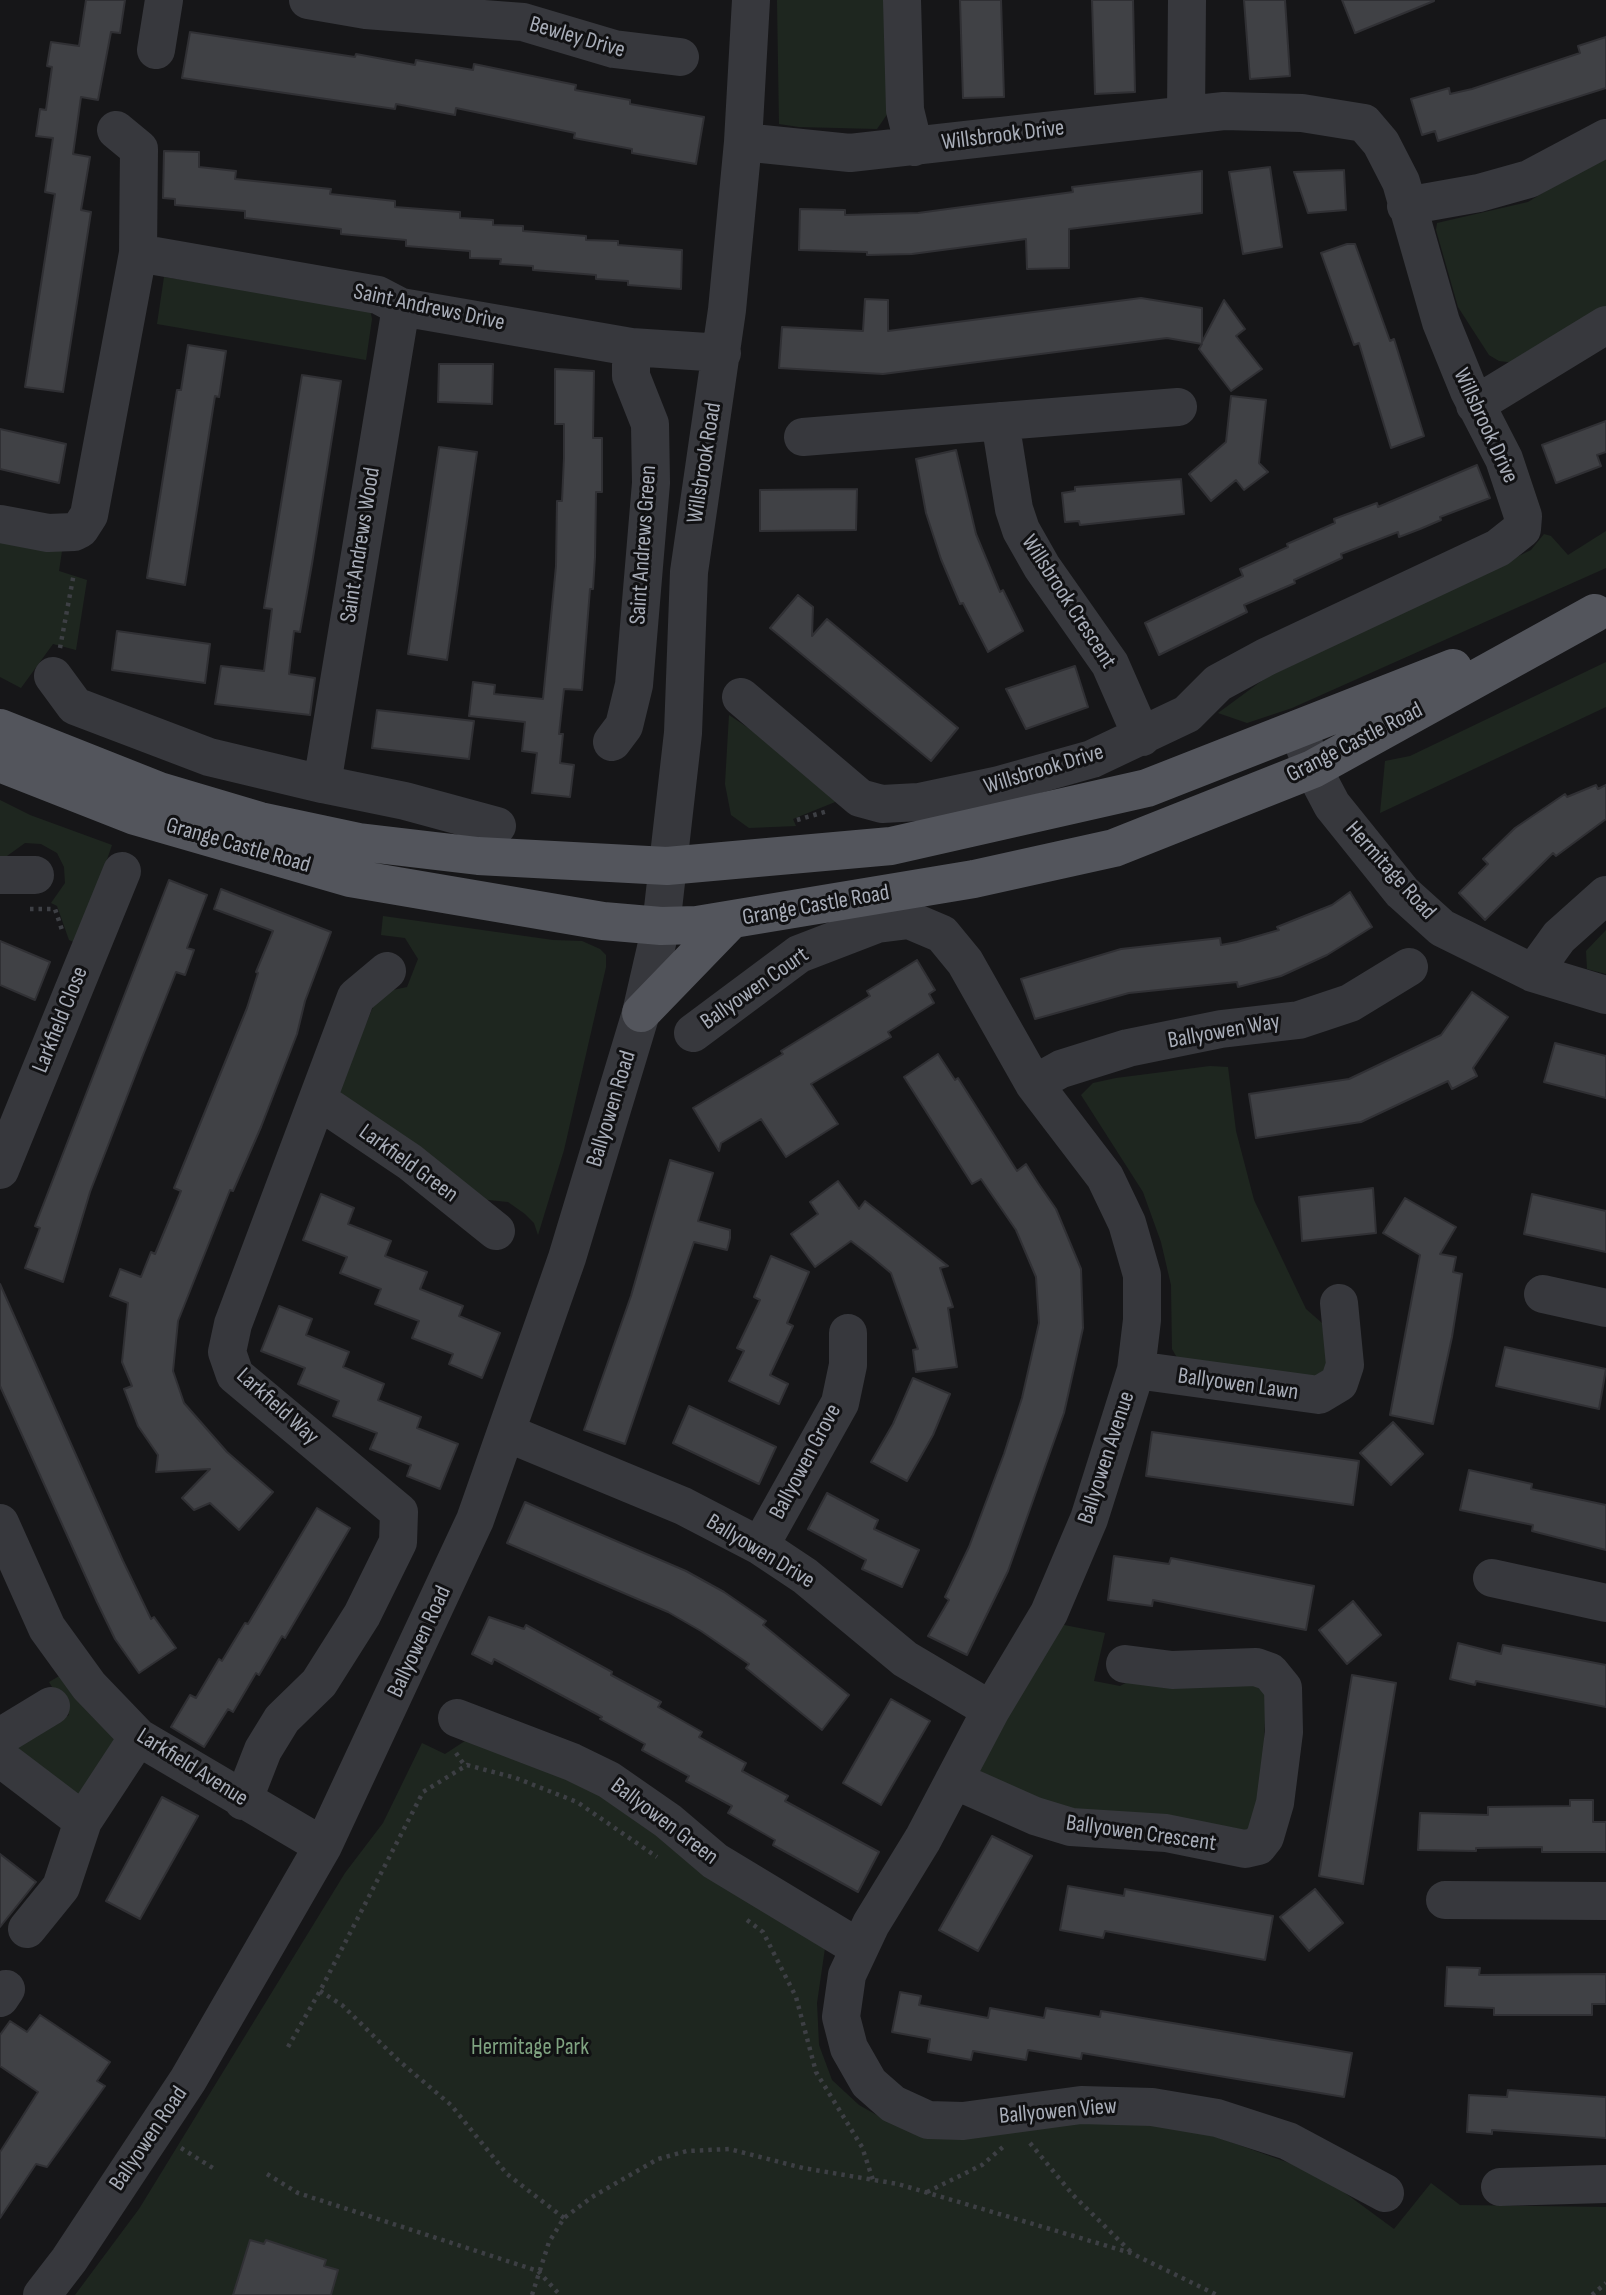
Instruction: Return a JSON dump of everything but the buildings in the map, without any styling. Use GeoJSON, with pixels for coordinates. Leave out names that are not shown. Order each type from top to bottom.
{"type":"FeatureCollection","features":[{"type":"Feature","properties":{"kind":"main road","name":"Grange Castle Road"},"geometry":{"type":"LineString","coordinates":[[0,729],[159,791],[260,821],[359,842],[478,856],[667,866],[710,863],[891,846],[1147,788],[1601,610]]}},
{"type":"Feature","properties":{"kind":"main road","name":"Grange Castle Road"},"geometry":{"type":"LineString","coordinates":[[0,763],[135,816],[350,878],[511,907],[661,926],[730,921],[781,909],[974,879],[1114,848],[1313,769],[1601,610]]}},
{"type":"Feature","properties":{"kind":"main road"},"geometry":{"type":"LineString","coordinates":[[641,1013],[730,921]]}},
{"type":"Feature","properties":{"kind":"street"},"geometry":{"type":"LineString","coordinates":[[156,50],[164,0]]}},
{"type":"Feature","properties":{"kind":"street","name":"Bewley Drive"},"geometry":{"type":"LineString","coordinates":[[308,0],[366,10],[442,7],[537,24],[614,50],[680,57]]}},
{"type":"Feature","properties":{"kind":"street","name":"Willsbrook Road"},"geometry":{"type":"LineString","coordinates":[[661,926],[683,733],[689,572],[695,516],[722,353],[743,142],[751,0]]}},
{"type":"Feature","properties":{"kind":"street"},"geometry":{"type":"LineString","coordinates":[[902,0],[905,110],[914,147]]}},
{"type":"Feature","properties":{"kind":"street"},"geometry":{"type":"LineString","coordinates":[[1186,0],[1186,114]]}},
{"type":"Feature","properties":{"kind":"street","name":"Willsbrook Drive"},"geometry":{"type":"LineString","coordinates":[[741,697],[855,795],[882,804],[919,802],[999,785],[1082,762],[1142,737],[1187,713],[1218,683],[1254,663],[1513,539],[1522,529],[1523,516],[1504,459],[1475,405],[1441,322],[1401,182],[1381,143],[1364,123],[1302,113],[1224,111],[849,153],[743,142]]}},
{"type":"Feature","properties":{"kind":"street"},"geometry":{"type":"LineString","coordinates":[[0,524],[48,533],[74,532],[80,529],[89,515],[138,253],[139,149],[116,130]]}},
{"type":"Feature","properties":{"kind":"street"},"geometry":{"type":"LineString","coordinates":[[1406,205],[1479,193],[1529,179],[1606,138]]}},
{"type":"Feature","properties":{"kind":"street","name":"Saint Andrews Drive"},"geometry":{"type":"LineString","coordinates":[[138,253],[378,295],[401,307],[631,347],[722,353]]}},
{"type":"Feature","properties":{"kind":"street","name":"Saint Andrews Wood"},"geometry":{"type":"LineString","coordinates":[[322,784],[401,307]]}},
{"type":"Feature","properties":{"kind":"street"},"geometry":{"type":"LineString","coordinates":[[1475,405],[1606,325]]}},
{"type":"Feature","properties":{"kind":"street","name":"Saint Andrews Green"},"geometry":{"type":"LineString","coordinates":[[612,741],[624,726],[634,685],[651,483],[650,424],[631,376],[631,347]]}},
{"type":"Feature","properties":{"kind":"street"},"geometry":{"type":"LineString","coordinates":[[803,437],[1178,407]]}},
{"type":"Feature","properties":{"kind":"street","name":"Willsbrook Crescent"},"geometry":{"type":"LineString","coordinates":[[1000,421],[1011,497],[1021,530],[1042,567],[1110,664],[1142,737]]}},
{"type":"Feature","properties":{"kind":"street"},"geometry":{"type":"LineString","coordinates":[[695,516],[706,644],[690,848],[710,863]]}},
{"type":"Feature","properties":{"kind":"street"},"geometry":{"type":"LineString","coordinates":[[56,666],[75,706],[209,757],[497,826]]}},
{"type":"Feature","properties":{"kind":"street","name":"Hermitage Road"},"geometry":{"type":"LineString","coordinates":[[1298,729],[1313,769],[1332,805],[1412,901],[1442,928],[1533,973],[1606,995]]}},
{"type":"Feature","properties":{"kind":"street","name":"Larkfield Close"},"geometry":{"type":"LineString","coordinates":[[0,1170],[122,871]]}},
{"type":"Feature","properties":{"kind":"street"},"geometry":{"type":"LineString","coordinates":[[1533,973],[1559,937],[1606,895]]}},
{"type":"Feature","properties":{"kind":"street","name":"Ballyowen Court"},"geometry":{"type":"LineString","coordinates":[[693,1033],[799,954],[877,924],[909,920],[931,929],[942,934],[965,962]]}},
{"type":"Feature","properties":{"kind":"street","name":"Ballyowen Road"},"geometry":{"type":"LineString","coordinates":[[42,2295],[69,2260],[188,2080],[323,1846],[475,1520],[567,1258],[641,1013],[661,926]]}},
{"type":"Feature","properties":{"kind":"street","name":"Ballyowen Avenue"},"geometry":{"type":"LineString","coordinates":[[859,1948],[991,1710],[1049,1614],[1088,1519],[1136,1370],[1142,1320],[1142,1275],[1126,1223],[1105,1177],[1034,1084],[965,962]]}},
{"type":"Feature","properties":{"kind":"street","name":"Ballyowen Way"},"geometry":{"type":"LineString","coordinates":[[1034,1084],[1061,1069],[1128,1048],[1221,1029],[1299,1020],[1350,1003],[1409,967]]}},
{"type":"Feature","properties":{"kind":"street","name":"Larkfield Way"},"geometry":{"type":"LineString","coordinates":[[243,1801],[262,1750],[282,1719],[319,1683],[362,1615],[398,1542],[399,1512],[235,1375],[227,1352],[233,1324],[356,997],[387,971]]}},
{"type":"Feature","properties":{"kind":"street","name":"Larkfield Green"},"geometry":{"type":"LineString","coordinates":[[318,1100],[410,1162],[496,1231]]}},
{"type":"Feature","properties":{"kind":"street"},"geometry":{"type":"LineString","coordinates":[[1543,1294],[1606,1308]]}},
{"type":"Feature","properties":{"kind":"street","name":"Ballyowen Lawn"},"geometry":{"type":"LineString","coordinates":[[1136,1370],[1319,1395],[1339,1383],[1345,1365],[1339,1303]]}},
{"type":"Feature","properties":{"kind":"street","name":"Ballyowen Grove"},"geometry":{"type":"LineString","coordinates":[[760,1546],[840,1403],[848,1365],[848,1333]]}},
{"type":"Feature","properties":{"kind":"street","name":"Ballyowen Drive"},"geometry":{"type":"LineString","coordinates":[[507,1433],[683,1506],[760,1546],[806,1576],[905,1659],[991,1710]]}},
{"type":"Feature","properties":{"kind":"street","name":"Larkfield Avenue"},"geometry":{"type":"LineString","coordinates":[[2,1535],[47,1628],[89,1686],[138,1737],[323,1846]]}},
{"type":"Feature","properties":{"kind":"street"},"geometry":{"type":"LineString","coordinates":[[1492,1578],[1606,1603]]}},
{"type":"Feature","properties":{"kind":"street","name":"Ballyowen Crescent"},"geometry":{"type":"LineString","coordinates":[[954,1780],[1035,1816],[1070,1827],[1166,1833],[1245,1849],[1258,1846],[1265,1837],[1275,1803],[1284,1732],[1283,1688],[1270,1672],[1256,1667],[1172,1670],[1125,1664]]}},
{"type":"Feature","properties":{"kind":"street"},"geometry":{"type":"LineString","coordinates":[[0,1737],[51,1706]]}},
{"type":"Feature","properties":{"kind":"street","name":"Ballyowen Green"},"geometry":{"type":"LineString","coordinates":[[457,1718],[572,1762],[609,1780],[668,1821],[715,1861],[859,1948]]}},
{"type":"Feature","properties":{"kind":"street"},"geometry":{"type":"LineString","coordinates":[[27,1929],[61,1887],[83,1821],[138,1737]]}},
{"type":"Feature","properties":{"kind":"street"},"geometry":{"type":"LineString","coordinates":[[0,1758],[83,1821]]}},
{"type":"Feature","properties":{"kind":"street"},"geometry":{"type":"LineString","coordinates":[[1445,1900],[1606,1901]]}},
{"type":"Feature","properties":{"kind":"street","name":"Ballyowen View"},"geometry":{"type":"LineString","coordinates":[[859,1948],[847,1975],[841,2017],[849,2048],[869,2084],[893,2104],[928,2120],[963,2121],[1081,2105],[1152,2107],[1217,2118],[1288,2141],[1385,2193]]}},
{"type":"Feature","properties":{"kind":"street"},"geometry":{"type":"LineString","coordinates":[[1500,2188],[1606,2184]]}},
{"type":"Feature","properties":{"kind":"path"},"geometry":{"type":"LineString","coordinates":[[56,666],[74,573]]}},
{"type":"Feature","properties":{"kind":"path"},"geometry":{"type":"LineString","coordinates":[[19,886],[55,909],[66,941]]}},
{"type":"Feature","properties":{"kind":"path"},"geometry":{"type":"LineString","coordinates":[[288,2047],[423,1792],[467,1765],[516,1778],[577,1802],[662,1860]]}},
{"type":"Feature","properties":{"kind":"path"},"geometry":{"type":"LineString","coordinates":[[741,1916],[763,1932],[796,1997],[816,2072],[862,2147],[873,2180]]}},
{"type":"Feature","properties":{"kind":"path"},"geometry":{"type":"LineString","coordinates":[[320,1991],[342,2005],[398,2060],[451,2105],[507,2174],[564,2218]]}},
{"type":"Feature","properties":{"kind":"path"},"geometry":{"type":"LineString","coordinates":[[1024,2136],[1073,2195],[1131,2253]]}},
{"type":"Feature","properties":{"kind":"path"},"geometry":{"type":"LineString","coordinates":[[926,2192],[982,2165],[1013,2138]]}},
{"type":"Feature","properties":{"kind":"path"},"geometry":{"type":"LineString","coordinates":[[180,2147],[216,2170]]}},
{"type":"Feature","properties":{"kind":"path"},"geometry":{"type":"LineString","coordinates":[[532,2295],[549,2242],[564,2218],[630,2172],[658,2159],[687,2151],[729,2148],[803,2168],[926,2192],[1131,2253],[1217,2295]]}},
{"type":"Feature","properties":{"kind":"path"},"geometry":{"type":"LineString","coordinates":[[267,2174],[298,2193],[538,2271],[560,2295]]}},
{"type":"Feature","properties":{"kind":"path"},"geometry":{"type":"LineString","coordinates":[[1592,2295],[1606,2283]]}},
{"type":"Feature","properties":{"kind":"green space"},"geometry":{"type":"Polygon","coordinates":[[[777,0],[889,0],[888,113],[877,129],[779,124],[777,0]]]}},
{"type":"Feature","properties":{"kind":"green space"},"geometry":{"type":"Polygon","coordinates":[[[1606,154],[1606,311],[1516,363],[1499,361],[1489,355],[1458,307],[1436,230],[1437,223],[1528,202],[1606,154]]]}},
{"type":"Feature","properties":{"kind":"green space"},"geometry":{"type":"Polygon","coordinates":[[[164,277],[370,309],[372,319],[366,360],[157,324],[164,277]]]}},
{"type":"Feature","properties":{"kind":"green space"},"geometry":{"type":"Polygon","coordinates":[[[1606,531],[1606,568],[1292,708],[1247,723],[1218,713],[1267,677],[1531,550],[1544,534],[1551,536],[1568,555],[1606,531]]]}},
{"type":"Feature","properties":{"kind":"green space"},"geometry":{"type":"Polygon","coordinates":[[[0,539],[62,551],[59,571],[87,580],[76,650],[53,644],[21,688],[0,677],[0,539]]]}},
{"type":"Feature","properties":{"kind":"green space"},"geometry":{"type":"Polygon","coordinates":[[[1606,662],[1606,707],[1380,813],[1385,761],[1410,756],[1606,662]]]}},
{"type":"Feature","properties":{"kind":"green space"},"geometry":{"type":"Polygon","coordinates":[[[729,715],[850,796],[793,819],[796,826],[749,828],[731,815],[725,784],[729,715]]]}},
{"type":"Feature","properties":{"kind":"green space"},"geometry":{"type":"Polygon","coordinates":[[[0,800],[30,815],[112,845],[78,944],[69,940],[57,906],[51,903],[65,883],[64,867],[57,853],[41,844],[25,843],[0,861],[0,800]]]}},
{"type":"Feature","properties":{"kind":"green space"},"geometry":{"type":"Polygon","coordinates":[[[383,916],[553,940],[582,941],[600,949],[606,955],[606,967],[564,1150],[538,1235],[534,1223],[508,1202],[479,1199],[336,1094],[379,993],[407,987],[418,959],[405,938],[381,935],[383,916]]]}},
{"type":"Feature","properties":{"kind":"green space"},"geometry":{"type":"Polygon","coordinates":[[[1606,930],[1606,974],[1587,969],[1586,951],[1606,930]]]}},
{"type":"Feature","properties":{"kind":"green space"},"geometry":{"type":"Polygon","coordinates":[[[1210,1066],[1228,1067],[1236,1131],[1254,1200],[1306,1309],[1322,1323],[1329,1368],[1311,1378],[1179,1361],[1172,1349],[1171,1285],[1161,1242],[1143,1192],[1081,1095],[1093,1083],[1210,1066]]]}},
{"type":"Feature","properties":{"kind":"green space"},"geometry":{"type":"Polygon","coordinates":[[[1059,1624],[1105,1633],[1094,1681],[1120,1686],[1137,1677],[1246,1680],[1266,1693],[1262,1799],[1246,1837],[1064,1811],[994,1790],[979,1769],[1059,1624]]]}},
{"type":"Feature","properties":{"kind":"green space"},"geometry":{"type":"Polygon","coordinates":[[[68,1671],[123,1741],[83,1800],[12,1749],[69,1715],[49,1682],[68,1671]]]}},
{"type":"Feature","properties":{"kind":"green space","name":"Hermitage Park"},"geometry":{"type":"Polygon","coordinates":[[[468,1739],[594,1790],[825,1948],[817,2003],[819,2045],[832,2080],[859,2105],[896,2126],[1123,2123],[1197,2130],[1292,2164],[1337,2187],[1394,2229],[1431,2183],[1460,2205],[1606,2207],[1606,2295],[75,2295],[139,2209],[345,1873],[383,1823],[422,1743],[445,1754],[468,1739]]]}}]}
